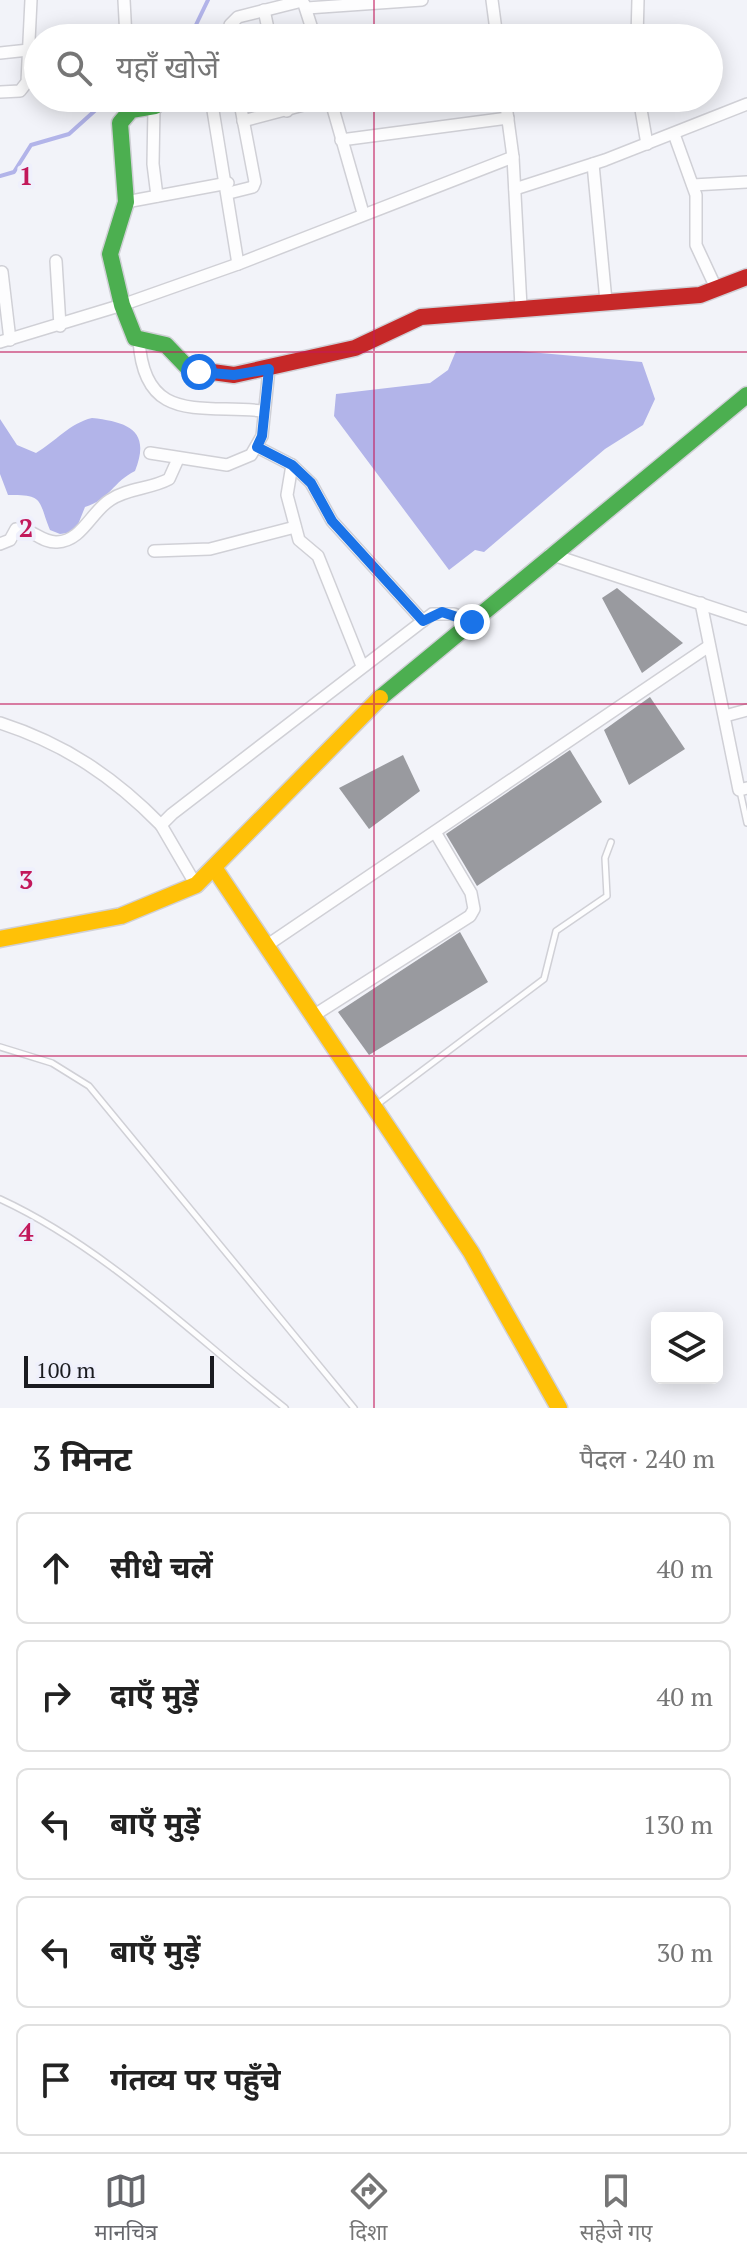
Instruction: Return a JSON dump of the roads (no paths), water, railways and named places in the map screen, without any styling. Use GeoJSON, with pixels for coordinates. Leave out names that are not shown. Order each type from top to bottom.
{"type":"FeatureCollection","features":[{"type":"Feature","properties":{"kind":"street"},"geometry":{"type":"LineString","coordinates":[[31,0],[32,24]]}},
{"type":"Feature","properties":{"kind":"street"},"geometry":{"type":"LineString","coordinates":[[124,0],[125,24]]}},
{"type":"Feature","properties":{"kind":"street"},"geometry":{"type":"LineString","coordinates":[[233,24],[233,20],[264,10],[303,3],[422,0]]}},
{"type":"Feature","properties":{"kind":"street"},"geometry":{"type":"LineString","coordinates":[[492,0],[495,24]]}},
{"type":"Feature","properties":{"kind":"street"},"geometry":{"type":"LineString","coordinates":[[637,24],[638,0]]}},
{"type":"Feature","properties":{"kind":"street"},"geometry":{"type":"LineString","coordinates":[[303,3],[310,24]]}},
{"type":"Feature","properties":{"kind":"street"},"geometry":{"type":"LineString","coordinates":[[264,10],[267,24]]}},
{"type":"Feature","properties":{"kind":"street"},"geometry":{"type":"LineString","coordinates":[[0,53],[24,50]]}},
{"type":"Feature","properties":{"kind":"street"},"geometry":{"type":"LineString","coordinates":[[0,92],[13,93],[24,87]]}},
{"type":"Feature","properties":{"kind":"street"},"geometry":{"type":"LineString","coordinates":[[515,189],[593,164],[747,104]]}},
{"type":"Feature","properties":{"kind":"street"},"geometry":{"type":"LineString","coordinates":[[129,112],[120,123],[126,202],[110,246],[122,305],[132,334],[139,340],[166,345],[189,369],[199,372],[234,375],[355,348],[421,317],[700,295],[747,277]]}},
{"type":"Feature","properties":{"kind":"street"},"geometry":{"type":"LineString","coordinates":[[155,112],[153,164],[157,196]]}},
{"type":"Feature","properties":{"kind":"street"},"geometry":{"type":"LineString","coordinates":[[214,112],[238,264]]}},
{"type":"Feature","properties":{"kind":"street"},"geometry":{"type":"LineString","coordinates":[[126,202],[253,187],[255,182],[241,112]]}},
{"type":"Feature","properties":{"kind":"street"},"geometry":{"type":"LineString","coordinates":[[243,121],[283,112]]}},
{"type":"Feature","properties":{"kind":"street"},"geometry":{"type":"LineString","coordinates":[[334,112],[363,213]]}},
{"type":"Feature","properties":{"kind":"street"},"geometry":{"type":"LineString","coordinates":[[507,112],[513,157],[521,307]]}},
{"type":"Feature","properties":{"kind":"street"},"geometry":{"type":"LineString","coordinates":[[641,112],[647,144]]}},
{"type":"Feature","properties":{"kind":"street"},"geometry":{"type":"LineString","coordinates":[[341,140],[508,118]]}},
{"type":"Feature","properties":{"kind":"street"},"geometry":{"type":"LineString","coordinates":[[674,134],[697,205],[696,245],[716,288]]}},
{"type":"Feature","properties":{"kind":"street"},"geometry":{"type":"LineString","coordinates":[[2,272],[5,341],[60,326],[238,264],[513,157]]}},
{"type":"Feature","properties":{"kind":"street"},"geometry":{"type":"LineString","coordinates":[[593,164],[606,301]]}},
{"type":"Feature","properties":{"kind":"street"},"geometry":{"type":"LineString","coordinates":[[693,185],[747,182]]}},
{"type":"Feature","properties":{"kind":"street"},"geometry":{"type":"LineString","coordinates":[[56,261],[60,326]]}},
{"type":"Feature","properties":{"kind":"street"},"geometry":{"type":"LineString","coordinates":[[139,340],[143,375],[157,395],[205,409],[264,411]]}},
{"type":"Feature","properties":{"kind":"street"},"geometry":{"type":"LineString","coordinates":[[150,453],[227,465],[251,455],[257,447],[269,369]]}},
{"type":"Feature","properties":{"kind":"street"},"geometry":{"type":"LineString","coordinates":[[0,939],[121,916],[196,885],[215,869],[281,795],[390,689],[550,554],[747,395]]}},
{"type":"Feature","properties":{"kind":"street"},"geometry":{"type":"LineString","coordinates":[[257,447],[292,465],[318,491],[332,521],[423,621]]}},
{"type":"Feature","properties":{"kind":"street"},"geometry":{"type":"LineString","coordinates":[[0,544],[10,540],[16,529],[24,529],[44,540],[64,541],[76,536],[116,496],[169,479],[178,459]]}},
{"type":"Feature","properties":{"kind":"street"},"geometry":{"type":"LineString","coordinates":[[292,465],[287,495],[295,527],[304,548],[318,556],[362,666]]}},
{"type":"Feature","properties":{"kind":"street"},"geometry":{"type":"LineString","coordinates":[[154,551],[210,549],[295,527]]}},
{"type":"Feature","properties":{"kind":"street"},"geometry":{"type":"LineString","coordinates":[[550,554],[747,619]]}},
{"type":"Feature","properties":{"kind":"street"},"geometry":{"type":"LineString","coordinates":[[701,603],[743,789]]}},
{"type":"Feature","properties":{"kind":"street"},"geometry":{"type":"LineString","coordinates":[[161,825],[423,621],[442,612],[472,622]]}},
{"type":"Feature","properties":{"kind":"street"},"geometry":{"type":"LineString","coordinates":[[266,946],[709,646]]}},
{"type":"Feature","properties":{"kind":"street"},"geometry":{"type":"LineString","coordinates":[[725,716],[747,710]]}},
{"type":"Feature","properties":{"kind":"street"},"geometry":{"type":"LineString","coordinates":[[0,723],[61,746],[120,785],[161,825],[196,885]]}},
{"type":"Feature","properties":{"kind":"street"},"geometry":{"type":"LineString","coordinates":[[313,1016],[470,916],[474,909],[471,893],[435,832]]}},
{"type":"Feature","properties":{"kind":"street"},"geometry":{"type":"LineString","coordinates":[[215,869],[485,1275],[559,1408]]}},
{"type":"Feature","properties":{"kind":"lane"},"geometry":{"type":"LineString","coordinates":[[743,789],[747,823]]}},
{"type":"Feature","properties":{"kind":"lane"},"geometry":{"type":"LineString","coordinates":[[374,1107],[544,979],[556,931],[607,896],[605,858],[611,842]]}},
{"type":"Feature","properties":{"kind":"lane"},"geometry":{"type":"LineString","coordinates":[[0,1047],[52,1063],[89,1086],[354,1408]]}},
{"type":"Feature","properties":{"kind":"lane"},"geometry":{"type":"LineString","coordinates":[[0,1199],[36,1216],[110,1268],[285,1408]]}},
{"type":"Feature","properties":{"kind":"water"},"geometry":{"type":"Polygon","coordinates":[[[456,351],[518,351],[642,362],[655,399],[643,425],[605,449],[484,552],[475,550],[449,570],[334,416],[336,394],[430,383],[448,370],[456,351]]]}},
{"type":"Feature","properties":{"kind":"water"},"geometry":{"type":"Polygon","coordinates":[[[92,418],[117,422],[133,431],[140,446],[139,457],[135,471],[100,500],[85,507],[75,532],[60,534],[50,530],[41,506],[34,498],[8,495],[0,474],[0,419],[17,445],[36,453],[70,428],[92,418]]]}},
{"type":"Feature","properties":{"kind":"waterway"},"geometry":{"type":"LineString","coordinates":[[196,24],[208,0]]}},
{"type":"Feature","properties":{"kind":"waterway"},"geometry":{"type":"LineString","coordinates":[[0,176],[14,172],[31,145],[69,134],[93,112]]}}]}
